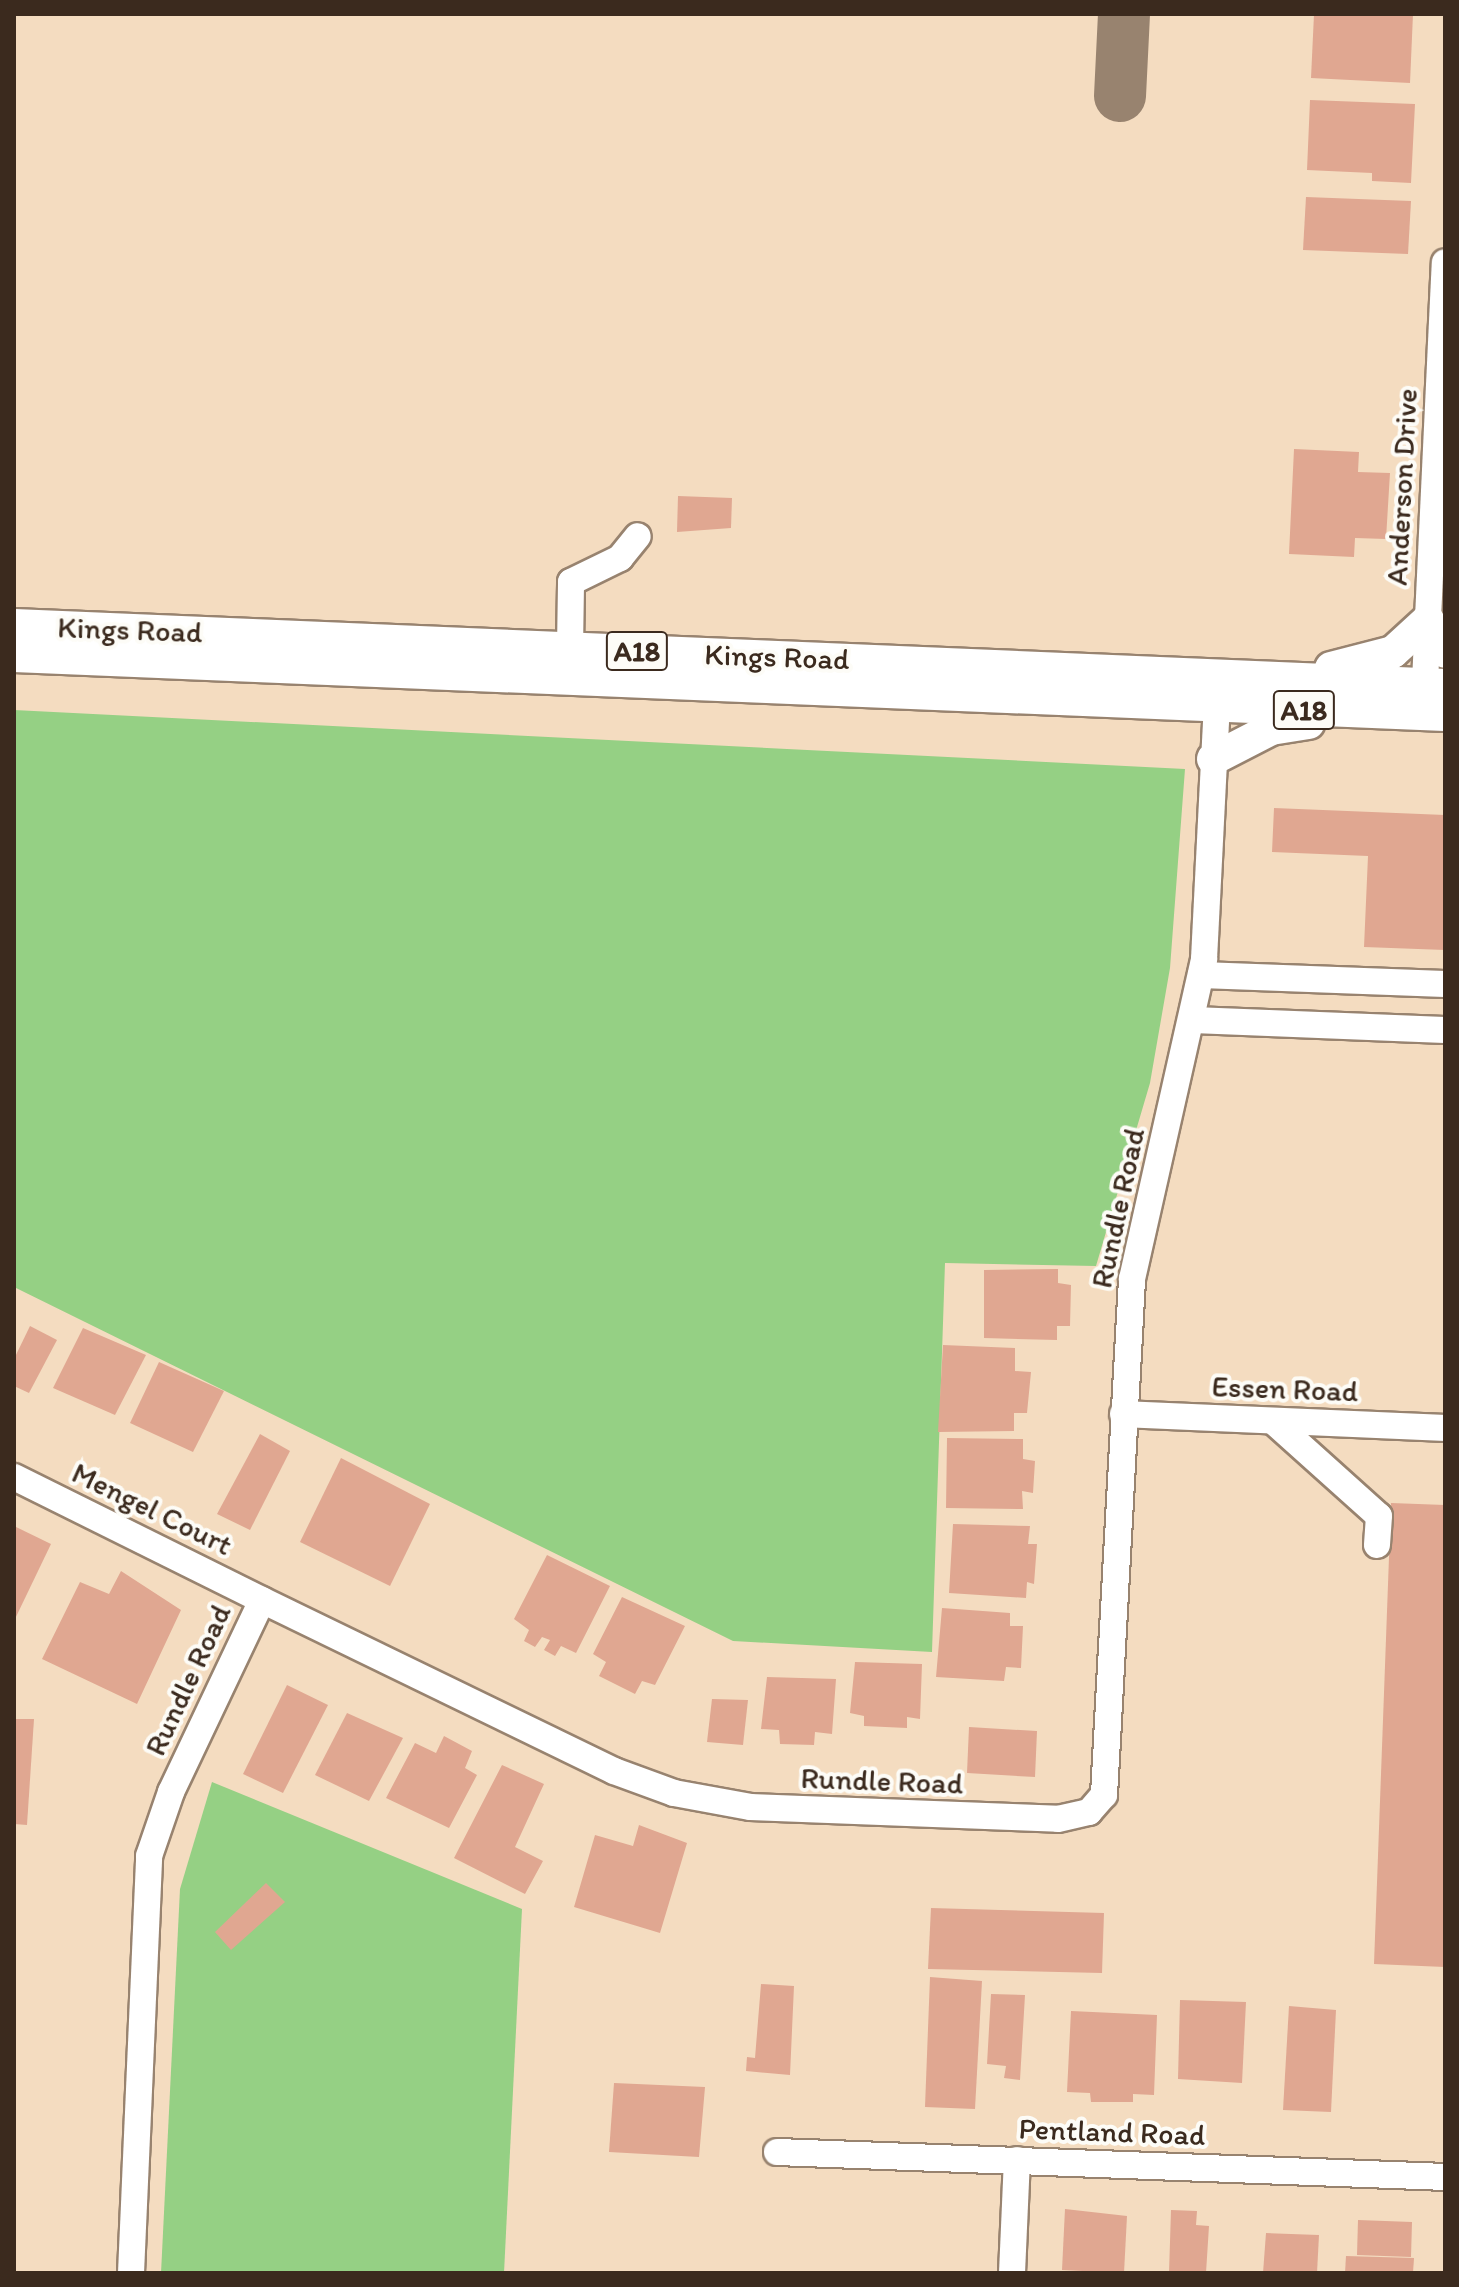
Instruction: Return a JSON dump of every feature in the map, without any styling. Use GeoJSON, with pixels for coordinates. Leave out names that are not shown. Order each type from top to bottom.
{"type":"FeatureCollection","features":[{"type":"Feature","properties":{"kind":"main road"},"geometry":{"type":"LineString","coordinates":[[1273,678],[1381,657],[1408,643],[1428,620],[1445,652]]}},
{"type":"Feature","properties":{"kind":"main road","name":"Kings Road"},"geometry":{"type":"LineString","coordinates":[[14,625],[570,648],[1426,702]]}},
{"type":"Feature","properties":{"kind":"main road","name":"Kings Road"},"geometry":{"type":"LineString","coordinates":[[14,656],[1218,691],[1273,678],[1426,702]]}},
{"type":"Feature","properties":{"kind":"main road"},"geometry":{"type":"LineString","coordinates":[[1213,759],[1238,743],[1284,725],[1426,702]]}},
{"type":"Feature","properties":{"kind":"street","name":"Anderson Drive"},"geometry":{"type":"LineString","coordinates":[[1426,702],[1428,620],[1438,522],[1445,263]]}},
{"type":"Feature","properties":{"kind":"street"},"geometry":{"type":"LineString","coordinates":[[570,648],[571,582],[620,558],[638,536]]}},
{"type":"Feature","properties":{"kind":"street","name":"Rundle Road"},"geometry":{"type":"LineString","coordinates":[[131,2273],[149,1856],[171,1792],[262,1600],[614,1771],[674,1793],[781,1809],[1076,1818],[1096,1806],[1108,1783],[1123,1414],[1139,1234],[1193,1020],[1201,975],[1218,691]]}},
{"type":"Feature","properties":{"kind":"street"},"geometry":{"type":"LineString","coordinates":[[1201,975],[1445,984]]}},
{"type":"Feature","properties":{"kind":"street"},"geometry":{"type":"LineString","coordinates":[[1193,1020],[1445,1030]]}},
{"type":"Feature","properties":{"kind":"street","name":"Essen Road"},"geometry":{"type":"LineString","coordinates":[[1123,1414],[1445,1428]]}},
{"type":"Feature","properties":{"kind":"street"},"geometry":{"type":"LineString","coordinates":[[1273,1421],[1379,1516],[1377,1545]]}},
{"type":"Feature","properties":{"kind":"street","name":"Mengel Court"},"geometry":{"type":"LineString","coordinates":[[14,1477],[262,1600]]}},
{"type":"Feature","properties":{"kind":"street","name":"Pentland Road"},"geometry":{"type":"LineString","coordinates":[[777,2152],[1445,2177]]}},
{"type":"Feature","properties":{"kind":"street"},"geometry":{"type":"LineString","coordinates":[[1012,2273],[1017,2160]]}},
{"type":"Feature","properties":{"kind":"green space"},"geometry":{"type":"Polygon","coordinates":[[[14,710],[1185,769],[1170,968],[1150,1083],[1096,1266],[945,1263],[932,1652],[733,1641],[14,1287],[14,710]]]}},
{"type":"Feature","properties":{"kind":"green space"},"geometry":{"type":"Polygon","coordinates":[[[212,1782],[522,1909],[504,2273],[161,2273],[180,1889],[212,1782]]]}},
{"type":"Feature","properties":{"kind":"building"},"geometry":{"type":"Polygon","coordinates":[[[1314,14],[1413,14],[1410,83],[1311,78],[1314,14]]]}},
{"type":"Feature","properties":{"kind":"building"},"geometry":{"type":"Polygon","coordinates":[[[1310,100],[1415,104],[1411,183],[1372,181],[1372,173],[1307,170],[1310,100]]]}},
{"type":"Feature","properties":{"kind":"building"},"geometry":{"type":"Polygon","coordinates":[[[1306,197],[1411,201],[1408,254],[1303,250],[1306,197]]]}},
{"type":"Feature","properties":{"kind":"building"},"geometry":{"type":"Polygon","coordinates":[[[1294,449],[1359,452],[1358,472],[1390,473],[1386,539],[1355,538],[1354,557],[1289,554],[1294,449]]]}},
{"type":"Feature","properties":{"kind":"building"},"geometry":{"type":"Polygon","coordinates":[[[678,496],[732,498],[731,528],[677,532],[678,496]]]}},
{"type":"Feature","properties":{"kind":"building"},"geometry":{"type":"Polygon","coordinates":[[[1274,808],[1445,815],[1445,950],[1364,947],[1368,856],[1272,852],[1274,808]]]}},
{"type":"Feature","properties":{"kind":"building"},"geometry":{"type":"Polygon","coordinates":[[[1058,1269],[1058,1283],[1071,1285],[1070,1326],[1057,1326],[1057,1340],[984,1338],[984,1270],[1058,1269]]]}},
{"type":"Feature","properties":{"kind":"building"},"geometry":{"type":"Polygon","coordinates":[[[30,1326],[57,1340],[29,1393],[14,1386],[14,1359],[30,1326]]]}},
{"type":"Feature","properties":{"kind":"building"},"geometry":{"type":"Polygon","coordinates":[[[83,1328],[146,1355],[115,1415],[53,1388],[83,1328]]]}},
{"type":"Feature","properties":{"kind":"building"},"geometry":{"type":"Polygon","coordinates":[[[943,1345],[1015,1348],[1015,1371],[1031,1372],[1027,1413],[1014,1413],[1014,1431],[938,1432],[943,1345]]]}},
{"type":"Feature","properties":{"kind":"building"},"geometry":{"type":"Polygon","coordinates":[[[159,1362],[224,1391],[193,1452],[130,1423],[159,1362]]]}},
{"type":"Feature","properties":{"kind":"building"},"geometry":{"type":"Polygon","coordinates":[[[260,1434],[290,1451],[250,1530],[217,1514],[260,1434]]]}},
{"type":"Feature","properties":{"kind":"building"},"geometry":{"type":"Polygon","coordinates":[[[947,1438],[1023,1439],[1023,1459],[1035,1461],[1033,1493],[1022,1491],[1023,1509],[946,1508],[947,1438]]]}},
{"type":"Feature","properties":{"kind":"building"},"geometry":{"type":"Polygon","coordinates":[[[341,1458],[430,1504],[390,1586],[300,1542],[341,1458]]]}},
{"type":"Feature","properties":{"kind":"building"},"geometry":{"type":"Polygon","coordinates":[[[1391,1503],[1445,1505],[1445,1967],[1374,1964],[1391,1503]]]}},
{"type":"Feature","properties":{"kind":"building"},"geometry":{"type":"Polygon","coordinates":[[[953,1524],[1030,1526],[1028,1544],[1037,1544],[1034,1584],[1027,1582],[1026,1598],[949,1593],[953,1524]]]}},
{"type":"Feature","properties":{"kind":"building"},"geometry":{"type":"Polygon","coordinates":[[[14,1526],[51,1544],[14,1621],[14,1526]]]}},
{"type":"Feature","properties":{"kind":"building"},"geometry":{"type":"Polygon","coordinates":[[[547,1555],[610,1586],[576,1653],[561,1646],[555,1656],[544,1650],[550,1640],[542,1637],[535,1647],[524,1641],[529,1630],[514,1619],[547,1555]]]}},
{"type":"Feature","properties":{"kind":"building"},"geometry":{"type":"Polygon","coordinates":[[[121,1571],[181,1610],[137,1704],[42,1659],[80,1582],[109,1594],[121,1571]]]}},
{"type":"Feature","properties":{"kind":"building"},"geometry":{"type":"Polygon","coordinates":[[[622,1597],[685,1626],[655,1685],[642,1681],[635,1694],[599,1676],[606,1662],[593,1654],[622,1597]]]}},
{"type":"Feature","properties":{"kind":"building"},"geometry":{"type":"Polygon","coordinates":[[[942,1608],[1010,1613],[1010,1626],[1023,1626],[1021,1668],[1006,1667],[1004,1681],[936,1677],[942,1608]]]}},
{"type":"Feature","properties":{"kind":"building"},"geometry":{"type":"Polygon","coordinates":[[[855,1662],[922,1664],[920,1719],[907,1717],[907,1728],[864,1726],[864,1716],[850,1713],[855,1662]]]}},
{"type":"Feature","properties":{"kind":"building"},"geometry":{"type":"Polygon","coordinates":[[[767,1677],[836,1679],[832,1734],[815,1732],[814,1745],[780,1744],[779,1730],[761,1729],[767,1677]]]}},
{"type":"Feature","properties":{"kind":"building"},"geometry":{"type":"Polygon","coordinates":[[[287,1685],[328,1705],[283,1793],[243,1774],[287,1685]]]}},
{"type":"Feature","properties":{"kind":"building"},"geometry":{"type":"Polygon","coordinates":[[[712,1699],[748,1700],[743,1745],[707,1742],[712,1699]]]}},
{"type":"Feature","properties":{"kind":"building"},"geometry":{"type":"Polygon","coordinates":[[[347,1713],[403,1738],[369,1801],[315,1775],[347,1713]]]}},
{"type":"Feature","properties":{"kind":"building"},"geometry":{"type":"Polygon","coordinates":[[[14,1719],[34,1719],[27,1825],[14,1824],[14,1719]]]}},
{"type":"Feature","properties":{"kind":"building"},"geometry":{"type":"Polygon","coordinates":[[[969,1727],[1037,1731],[1035,1777],[967,1773],[969,1727]]]}},
{"type":"Feature","properties":{"kind":"building"},"geometry":{"type":"Polygon","coordinates":[[[444,1736],[472,1751],[465,1768],[477,1775],[449,1828],[386,1798],[415,1743],[436,1753],[444,1736]]]}},
{"type":"Feature","properties":{"kind":"building"},"geometry":{"type":"Polygon","coordinates":[[[502,1765],[544,1784],[515,1847],[543,1861],[525,1894],[454,1858],[502,1765]]]}},
{"type":"Feature","properties":{"kind":"building"},"geometry":{"type":"Polygon","coordinates":[[[639,1825],[687,1843],[660,1933],[574,1907],[595,1835],[633,1846],[639,1825]]]}},
{"type":"Feature","properties":{"kind":"building"},"geometry":{"type":"Polygon","coordinates":[[[266,1883],[285,1902],[231,1950],[215,1932],[266,1883]]]}},
{"type":"Feature","properties":{"kind":"building"},"geometry":{"type":"Polygon","coordinates":[[[931,1908],[1104,1913],[1102,1973],[928,1969],[931,1908]]]}},
{"type":"Feature","properties":{"kind":"building"},"geometry":{"type":"Polygon","coordinates":[[[930,1977],[982,1981],[975,2109],[925,2107],[930,1977]]]}},
{"type":"Feature","properties":{"kind":"building"},"geometry":{"type":"Polygon","coordinates":[[[761,1984],[794,1986],[790,2075],[746,2071],[747,2057],[755,2058],[761,1984]]]}},
{"type":"Feature","properties":{"kind":"building"},"geometry":{"type":"Polygon","coordinates":[[[991,1994],[1025,1995],[1020,2080],[1004,2078],[1006,2066],[987,2064],[991,1994]]]}},
{"type":"Feature","properties":{"kind":"building"},"geometry":{"type":"Polygon","coordinates":[[[1180,2000],[1246,2002],[1242,2083],[1178,2079],[1180,2000]]]}},
{"type":"Feature","properties":{"kind":"building"},"geometry":{"type":"Polygon","coordinates":[[[1289,2006],[1336,2010],[1331,2112],[1283,2110],[1289,2006]]]}},
{"type":"Feature","properties":{"kind":"building"},"geometry":{"type":"Polygon","coordinates":[[[1071,2011],[1157,2015],[1154,2095],[1133,2094],[1133,2102],[1091,2102],[1090,2093],[1067,2092],[1071,2011]]]}},
{"type":"Feature","properties":{"kind":"building"},"geometry":{"type":"Polygon","coordinates":[[[614,2083],[705,2087],[699,2157],[609,2152],[614,2083]]]}},
{"type":"Feature","properties":{"kind":"building"},"geometry":{"type":"Polygon","coordinates":[[[1065,2209],[1127,2216],[1124,2273],[1062,2270],[1065,2209]]]}},
{"type":"Feature","properties":{"kind":"building"},"geometry":{"type":"Polygon","coordinates":[[[1171,2210],[1197,2211],[1196,2225],[1209,2226],[1206,2273],[1169,2273],[1171,2210]]]}},
{"type":"Feature","properties":{"kind":"building"},"geometry":{"type":"Polygon","coordinates":[[[1358,2220],[1412,2222],[1411,2257],[1357,2255],[1358,2220]]]}},
{"type":"Feature","properties":{"kind":"building"},"geometry":{"type":"Polygon","coordinates":[[[1266,2233],[1319,2235],[1317,2273],[1263,2273],[1266,2233]]]}},
{"type":"Feature","properties":{"kind":"building"},"geometry":{"type":"Polygon","coordinates":[[[1346,2256],[1414,2258],[1413,2273],[1345,2273],[1346,2256]]]}},
{"type":"Feature","properties":{"kind":"taxiway"},"geometry":{"type":"LineString","coordinates":[[1120,96],[1124,14]]}}]}
